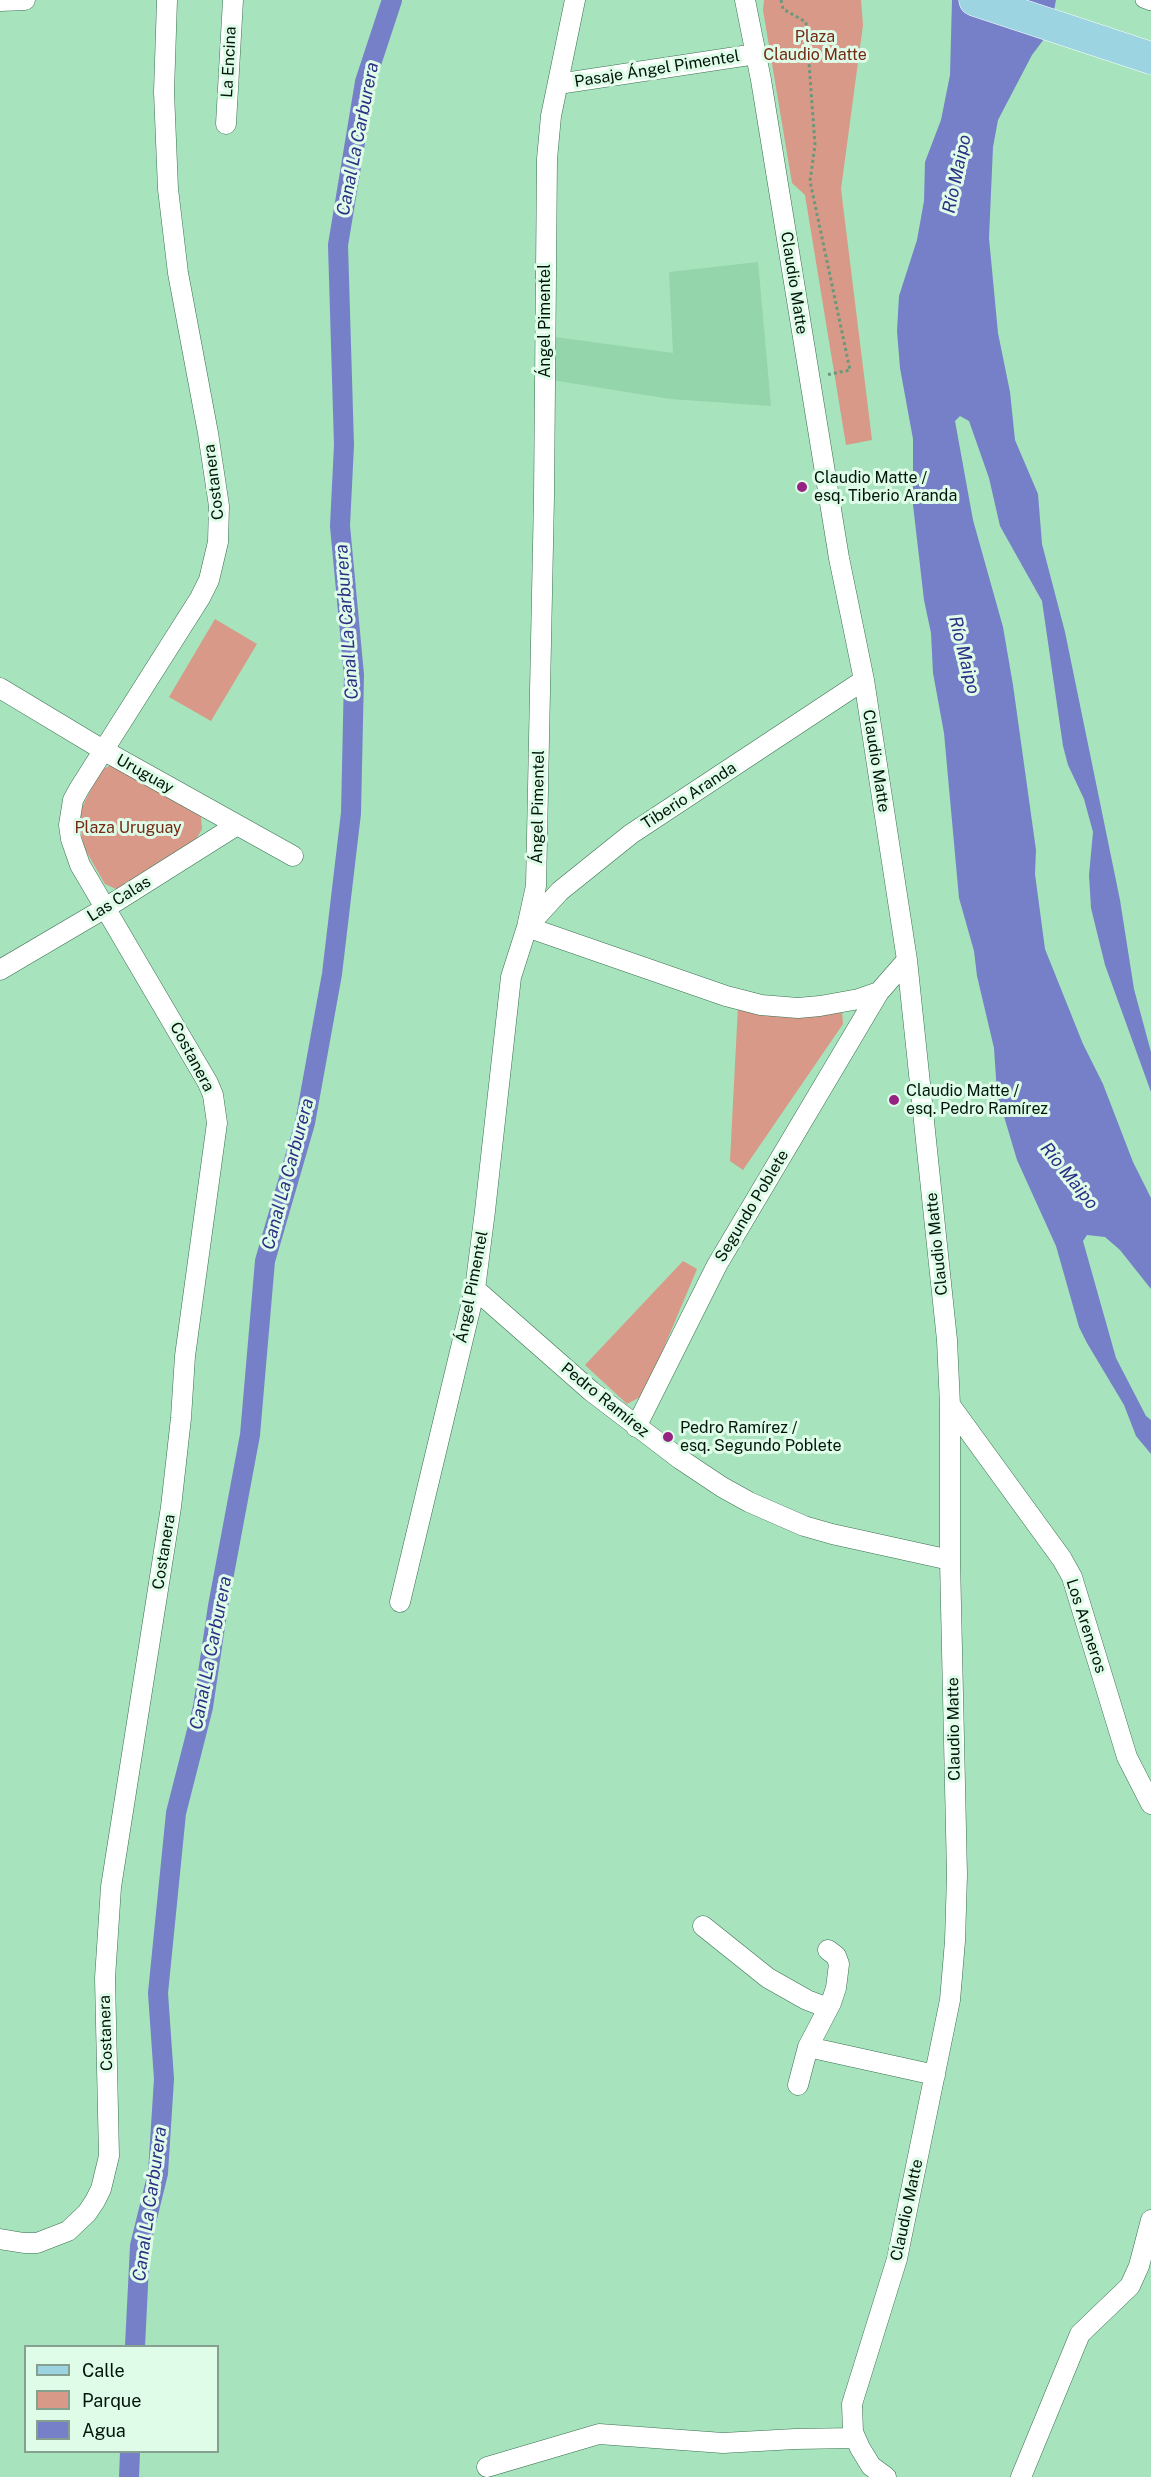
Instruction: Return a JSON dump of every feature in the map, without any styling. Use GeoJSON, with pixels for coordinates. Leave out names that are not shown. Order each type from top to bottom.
{"type":"FeatureCollection","features":[{"type":"Feature","properties":{"kind":"main road"},"geometry":{"type":"LineString","coordinates":[[975,0],[1140,54]]}},
{"type":"Feature","properties":{"kind":"street"},"geometry":{"type":"LineString","coordinates":[[0,1],[25,0]]}},
{"type":"Feature","properties":{"kind":"street","name":"Costanera"},"geometry":{"type":"LineString","coordinates":[[0,2239],[37,2242],[49,2240],[68,2231],[87,2213],[101,2189],[105,2176],[110,2145],[105,1978],[111,1887],[171,1507],[182,1418],[185,1356],[217,1123],[213,1095],[208,1083],[77,858],[69,825],[76,794],[200,598],[208,580],[218,542],[219,506],[208,433],[178,273],[168,189],[164,92],[167,0]]}},
{"type":"Feature","properties":{"kind":"street","name":"La Encina"},"geometry":{"type":"LineString","coordinates":[[226,124],[233,0]]}},
{"type":"Feature","properties":{"kind":"street","name":"Ángel Pimentel"},"geometry":{"type":"LineString","coordinates":[[400,1602],[475,1289],[508,993],[514,962],[527,927],[536,886],[544,508],[548,135],[575,0]]}},
{"type":"Feature","properties":{"kind":"street","name":"Claudio Matte"},"geometry":{"type":"LineString","coordinates":[[745,0],[756,54],[839,558],[864,680],[907,960],[947,1340],[957,1875],[955,1941],[950,2000],[897,2259],[852,2404],[855,2438],[871,2466],[886,2477]]}},
{"type":"Feature","properties":{"kind":"street"},"geometry":{"type":"LineString","coordinates":[[1143,0],[1151,3]]}},
{"type":"Feature","properties":{"kind":"street","name":"Pasaje Ángel Pimentel"},"geometry":{"type":"LineString","coordinates":[[558,84],[756,54]]}},
{"type":"Feature","properties":{"kind":"street","name":"Tiberio Aranda"},"geometry":{"type":"LineString","coordinates":[[527,927],[560,891],[631,834],[864,680]]}},
{"type":"Feature","properties":{"kind":"street","name":"Uruguay"},"geometry":{"type":"LineString","coordinates":[[0,688],[103,750],[293,856]]}},
{"type":"Feature","properties":{"kind":"street","name":"Las Calas"},"geometry":{"type":"LineString","coordinates":[[0,970],[107,907],[237,825]]}},
{"type":"Feature","properties":{"kind":"street"},"geometry":{"type":"LineString","coordinates":[[527,927],[726,996],[761,1005],[798,1008],[840,1004],[879,992]]}},
{"type":"Feature","properties":{"kind":"street","name":"Segundo Poblete"},"geometry":{"type":"LineString","coordinates":[[636,1427],[717,1264],[879,992],[907,960]]}},
{"type":"Feature","properties":{"kind":"street","name":"Pedro Ramírez"},"geometry":{"type":"LineString","coordinates":[[475,1289],[591,1391],[636,1427],[722,1487],[777,1515],[832,1534],[950,1560]]}},
{"type":"Feature","properties":{"kind":"street","name":"Los Areneros"},"geometry":{"type":"LineString","coordinates":[[950,1405],[1062,1559],[1072,1577],[1127,1756],[1151,1804]]}},
{"type":"Feature","properties":{"kind":"street"},"geometry":{"type":"LineString","coordinates":[[703,1926],[768,1978],[797,1995],[828,2008]]}},
{"type":"Feature","properties":{"kind":"street"},"geometry":{"type":"LineString","coordinates":[[798,2085],[808,2047],[836,1988],[839,1964],[836,1956],[828,1950]]}},
{"type":"Feature","properties":{"kind":"street"},"geometry":{"type":"LineString","coordinates":[[808,2047],[935,2075]]}},
{"type":"Feature","properties":{"kind":"street"},"geometry":{"type":"LineString","coordinates":[[1021,2477],[1080,2334],[1130,2286],[1139,2266],[1151,2220]]}},
{"type":"Feature","properties":{"kind":"street"},"geometry":{"type":"LineString","coordinates":[[486,2467],[599,2434],[723,2443],[855,2438]]}},
{"type":"Feature","properties":{"kind":"path"},"geometry":{"type":"LineString","coordinates":[[781,0],[783,9],[806,22],[815,145],[810,181],[849,370],[810,379]]}},
{"type":"Feature","properties":{"kind":"shaded area"},"geometry":{"type":"Polygon","coordinates":[[[758,262],[771,406],[670,399],[552,380],[555,337],[673,353],[669,272],[758,262]]]}},
{"type":"Feature","properties":{"kind":"green space","name":"Plaza Claudio Matte"},"geometry":{"type":"Polygon","coordinates":[[[764,0],[861,0],[863,25],[841,189],[872,440],[846,445],[805,195],[792,183],[763,10],[764,0]]]}},
{"type":"Feature","properties":{"kind":"green space"},"geometry":{"type":"Polygon","coordinates":[[[215,619],[257,644],[211,721],[169,697],[215,619]]]}},
{"type":"Feature","properties":{"kind":"green space","name":"Plaza Uruguay"},"geometry":{"type":"Polygon","coordinates":[[[113,764],[201,816],[202,829],[195,841],[118,890],[105,884],[83,846],[79,813],[101,770],[113,764]]]}},
{"type":"Feature","properties":{"kind":"green space"},"geometry":{"type":"Polygon","coordinates":[[[738,1006],[842,1011],[843,1024],[743,1170],[730,1161],[738,1006]]]}},
{"type":"Feature","properties":{"kind":"green space"},"geometry":{"type":"Polygon","coordinates":[[[683,1261],[697,1269],[644,1395],[627,1404],[585,1365],[683,1261]]]}},
{"type":"Feature","properties":{"kind":"water","name":"Río Maipo"},"geometry":{"type":"Polygon","coordinates":[[[952,0],[1056,0],[1050,31],[1032,55],[998,120],[993,147],[989,238],[998,333],[1010,392],[1015,440],[1038,494],[1042,544],[1065,632],[1120,900],[1134,989],[1151,1052],[1151,1092],[1105,965],[1091,908],[1089,875],[1093,832],[1084,799],[1068,765],[1063,746],[1042,601],[1000,526],[989,478],[969,421],[960,416],[955,421],[973,520],[1003,627],[1013,685],[1036,850],[1035,874],[1045,949],[1083,1044],[1103,1084],[1133,1162],[1151,1198],[1151,1289],[1120,1250],[1105,1237],[1087,1235],[1083,1241],[1116,1358],[1146,1416],[1151,1420],[1151,1454],[1136,1436],[1124,1405],[1079,1327],[1056,1246],[1017,1160],[997,1093],[994,1048],[977,976],[974,951],[959,898],[944,733],[933,673],[931,633],[924,600],[913,505],[913,439],[900,368],[897,331],[899,296],[917,240],[924,201],[925,162],[941,120],[950,75],[952,0]]]}},
{"type":"Feature","properties":{"kind":"waterway","name":"Canal La Carburera"},"geometry":{"type":"LineString","coordinates":[[135,2345],[140,2246],[158,2173],[164,2079],[158,1993],[176,1813],[203,1707],[218,1606],[250,1435],[265,1261],[305,1123],[332,974],[351,813],[354,675],[340,526],[344,445],[338,245],[365,82],[392,0]]}},
{"type":"Feature","properties":{"kind":"waterway","name":"Canal La Carburera"},"geometry":{"type":"LineString","coordinates":[[129,2477],[130,2453]]}},
{"type":"Feature","properties":{"kind":"place","name":"Claudio Matte / esq. Tiberio Aranda"},"geometry":{"type":"Point","coordinates":[802,487]}},
{"type":"Feature","properties":{"kind":"place","name":"Claudio Matte / esq. Pedro Ramírez"},"geometry":{"type":"Point","coordinates":[894,1100]}},
{"type":"Feature","properties":{"kind":"place","name":"Pedro Ramírez / esq. Segundo Poblete"},"geometry":{"type":"Point","coordinates":[668,1437]}}]}
